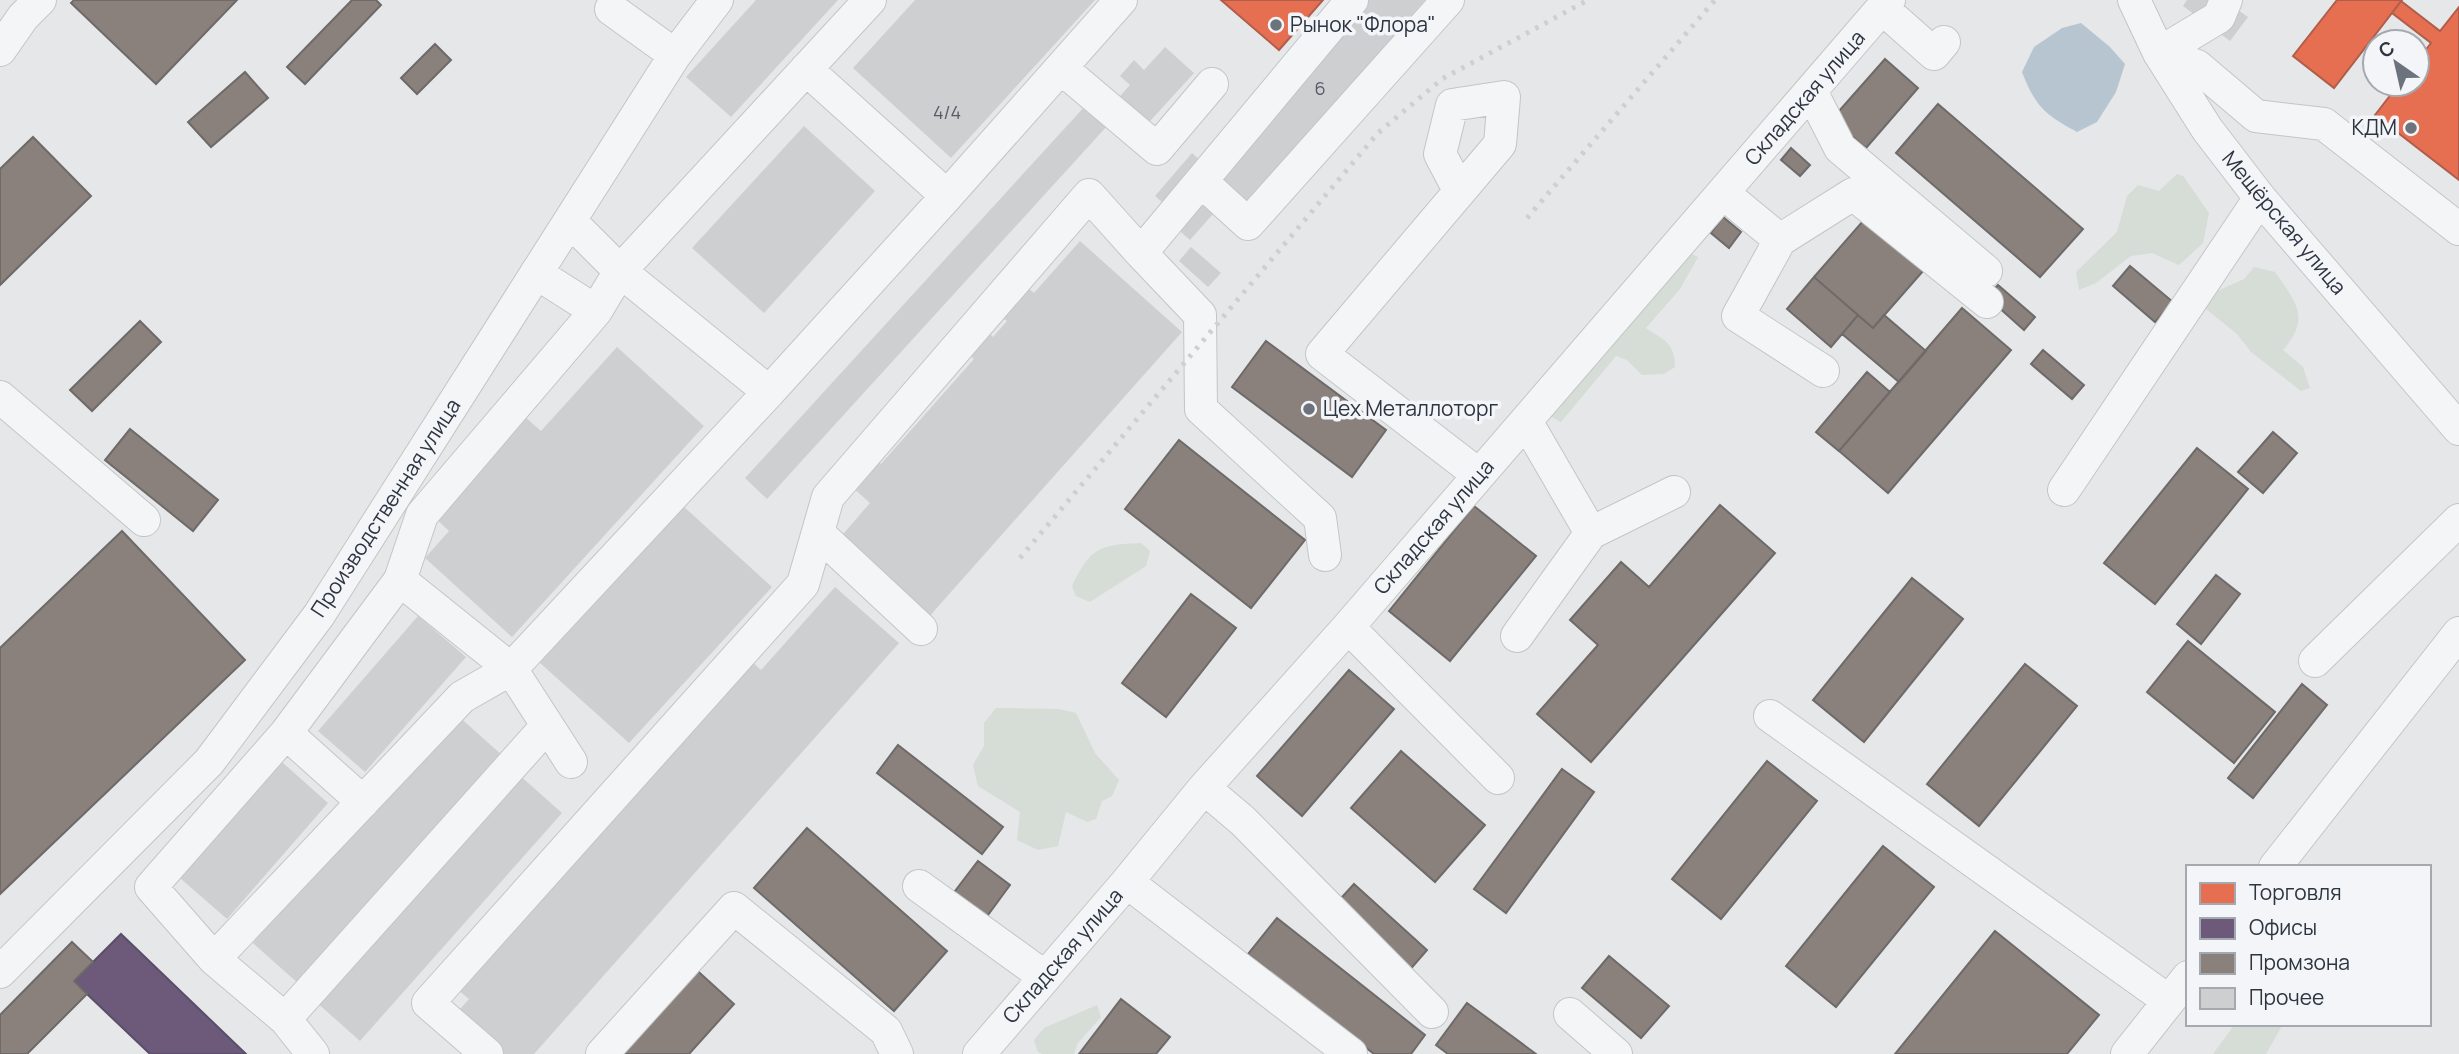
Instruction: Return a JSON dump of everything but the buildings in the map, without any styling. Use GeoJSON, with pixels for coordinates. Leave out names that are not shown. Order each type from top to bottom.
{"type":"FeatureCollection","features":[{"type":"Feature","properties":{"kind":"street"},"geometry":{"type":"LineString","coordinates":[[0,50],[23,17],[40,0]]}},
{"type":"Feature","properties":{"kind":"street","name":"Производственная улица"},"geometry":{"type":"LineString","coordinates":[[0,972],[209,762],[319,615],[675,55],[717,0]]}},
{"type":"Feature","properties":{"kind":"street"},"geometry":{"type":"LineString","coordinates":[[313,1054],[285,1019],[214,959],[151,887],[286,733],[400,580],[422,515],[596,311],[620,271],[870,0]]}},
{"type":"Feature","properties":{"kind":"street"},"geometry":{"type":"LineString","coordinates":[[214,959],[462,697],[510,669],[769,392],[1121,0]]}},
{"type":"Feature","properties":{"kind":"street"},"geometry":{"type":"LineString","coordinates":[[1142,253],[1352,0]]}},
{"type":"Feature","properties":{"kind":"street"},"geometry":{"type":"LineString","coordinates":[[1200,181],[1248,224],[1448,0]]}},
{"type":"Feature","properties":{"kind":"street","name":"Мещёрская улица"},"geometry":{"type":"LineString","coordinates":[[2134,0],[2159,53],[2207,129],[2260,198],[2459,429]]}},
{"type":"Feature","properties":{"kind":"street"},"geometry":{"type":"LineString","coordinates":[[2159,53],[2219,17],[2226,0]]}},
{"type":"Feature","properties":{"kind":"street"},"geometry":{"type":"LineString","coordinates":[[1885,4],[1934,54],[1944,42]]}},
{"type":"Feature","properties":{"kind":"street","name":"Складская улица"},"geometry":{"type":"LineString","coordinates":[[979,1054],[1128,882],[1204,788],[1348,627],[1885,4]]}},
{"type":"Feature","properties":{"kind":"street"},"geometry":{"type":"LineString","coordinates":[[611,9],[675,55]]}},
{"type":"Feature","properties":{"kind":"street"},"geometry":{"type":"LineString","coordinates":[[2159,53],[2197,66],[2256,116],[2324,124],[2459,229]]}},
{"type":"Feature","properties":{"kind":"street"},"geometry":{"type":"LineString","coordinates":[[1061,68],[1157,149],[1212,84]]}},
{"type":"Feature","properties":{"kind":"street"},"geometry":{"type":"LineString","coordinates":[[806,69],[947,196]]}},
{"type":"Feature","properties":{"kind":"street"},"geometry":{"type":"LineString","coordinates":[[1811,90],[1840,148],[1986,271]]}},
{"type":"Feature","properties":{"kind":"street"},"geometry":{"type":"LineString","coordinates":[[1459,190],[1322,354],[1479,475]]}},
{"type":"Feature","properties":{"kind":"street"},"geometry":{"type":"LineString","coordinates":[[1723,193],[1780,240]]}},
{"type":"Feature","properties":{"kind":"street"},"geometry":{"type":"LineString","coordinates":[[1823,371],[1738,316],[1780,240],[1853,194],[1987,302]]}},
{"type":"Feature","properties":{"kind":"street"},"geometry":{"type":"LineString","coordinates":[[487,1054],[428,1003],[803,584],[828,498],[1089,195],[1200,314],[1201,409],[1320,518],[1325,555]]}},
{"type":"Feature","properties":{"kind":"street"},"geometry":{"type":"LineString","coordinates":[[2064,490],[2260,198]]}},
{"type":"Feature","properties":{"kind":"street"},"geometry":{"type":"LineString","coordinates":[[570,221],[620,271],[769,392]]}},
{"type":"Feature","properties":{"kind":"street"},"geometry":{"type":"LineString","coordinates":[[536,273],[596,311]]}},
{"type":"Feature","properties":{"kind":"street"},"geometry":{"type":"LineString","coordinates":[[0,397],[144,520]]}},
{"type":"Feature","properties":{"kind":"street"},"geometry":{"type":"LineString","coordinates":[[1526,421],[1591,533]]}},
{"type":"Feature","properties":{"kind":"street"},"geometry":{"type":"LineString","coordinates":[[1517,636],[1591,533],[1674,492]]}},
{"type":"Feature","properties":{"kind":"street"},"geometry":{"type":"LineString","coordinates":[[2315,661],[2459,520]]}},
{"type":"Feature","properties":{"kind":"street"},"geometry":{"type":"LineString","coordinates":[[818,533],[921,629]]}},
{"type":"Feature","properties":{"kind":"street"},"geometry":{"type":"LineString","coordinates":[[400,580],[510,669],[571,762]]}},
{"type":"Feature","properties":{"kind":"street"},"geometry":{"type":"LineString","coordinates":[[1348,627],[1498,778]]}},
{"type":"Feature","properties":{"kind":"street"},"geometry":{"type":"LineString","coordinates":[[2277,865],[2459,633]]}},
{"type":"Feature","properties":{"kind":"street"},"geometry":{"type":"LineString","coordinates":[[1770,716],[2178,989],[2127,1054]]}},
{"type":"Feature","properties":{"kind":"street"},"geometry":{"type":"LineString","coordinates":[[285,1019],[547,726]]}},
{"type":"Feature","properties":{"kind":"street"},"geometry":{"type":"LineString","coordinates":[[286,733],[363,802]]}},
{"type":"Feature","properties":{"kind":"street"},"geometry":{"type":"LineString","coordinates":[[1204,788],[1243,821],[1432,1012]]}},
{"type":"Feature","properties":{"kind":"street"},"geometry":{"type":"LineString","coordinates":[[1128,882],[1352,1054]]}},
{"type":"Feature","properties":{"kind":"street"},"geometry":{"type":"LineString","coordinates":[[919,886],[1045,977]]}},
{"type":"Feature","properties":{"kind":"street"},"geometry":{"type":"LineString","coordinates":[[602,1054],[734,908],[886,1031],[897,1054]]}},
{"type":"Feature","properties":{"kind":"street"},"geometry":{"type":"LineString","coordinates":[[1570,1014],[1616,1054]]}},
{"type":"Feature","properties":{"kind":"shaded area"},"geometry":{"type":"Polygon","coordinates":[[[2081,23],[2110,47],[2125,64],[2116,92],[2097,122],[2077,132],[2042,108],[2022,72],[2034,47],[2062,28],[2081,23]]]}},
{"type":"Feature","properties":{"kind":"shaded area"},"geometry":{"type":"Polygon","coordinates":[[[2177,174],[2183,176],[2209,213],[2203,243],[2179,265],[2152,253],[2131,256],[2096,283],[2079,290],[2076,272],[2117,232],[2127,196],[2138,185],[2159,191],[2177,174]]]}},
{"type":"Feature","properties":{"kind":"shaded area"},"geometry":{"type":"Polygon","coordinates":[[[1683,250],[1698,257],[1680,289],[1646,328],[1671,347],[1675,367],[1664,374],[1642,375],[1627,360],[1616,356],[1561,422],[1550,416],[1683,250]]]}},
{"type":"Feature","properties":{"kind":"shaded area"},"geometry":{"type":"Polygon","coordinates":[[[2254,267],[2275,272],[2294,301],[2297,329],[2283,350],[2303,367],[2310,388],[2301,391],[2251,352],[2237,334],[2206,309],[2204,297],[2244,279],[2254,267]]]}},
{"type":"Feature","properties":{"kind":"shaded area"},"geometry":{"type":"Polygon","coordinates":[[[1141,543],[1150,551],[1146,566],[1090,602],[1076,596],[1072,586],[1091,556],[1106,547],[1141,543]]]}},
{"type":"Feature","properties":{"kind":"shaded area"},"geometry":{"type":"Polygon","coordinates":[[[996,708],[1058,709],[1076,713],[1095,753],[1119,780],[1112,796],[1102,801],[1096,819],[1087,822],[1066,812],[1058,846],[1038,850],[1017,840],[1020,812],[978,786],[973,765],[984,746],[984,723],[996,708]]]}},
{"type":"Feature","properties":{"kind":"shaded area"},"geometry":{"type":"Polygon","coordinates":[[[1097,1005],[1101,1017],[1077,1044],[1074,1054],[1038,1052],[1034,1040],[1044,1028],[1097,1005]]]}},
{"type":"Feature","properties":{"kind":"shaded area"},"geometry":{"type":"Polygon","coordinates":[[[2234,1026],[2282,1026],[2266,1054],[2213,1054],[2234,1026]]]}},
{"type":"Feature","properties":{"kind":"railway"},"geometry":{"type":"LineString","coordinates":[[1020,558],[1378,133],[1442,79],[1588,0]]}},
{"type":"Feature","properties":{"kind":"railway"},"geometry":{"type":"LineString","coordinates":[[1527,218],[1715,0]]}},
{"type":"Feature","properties":{"kind":"place","name":"Рынок \"Флора\""},"geometry":{"type":"Point","coordinates":[1276,25]}},
{"type":"Feature","properties":{"kind":"place","name":"КДМ"},"geometry":{"type":"Point","coordinates":[2411,128]}},
{"type":"Feature","properties":{"kind":"place","name":"Цех Металлоторг"},"geometry":{"type":"Point","coordinates":[1309,409]}}]}
